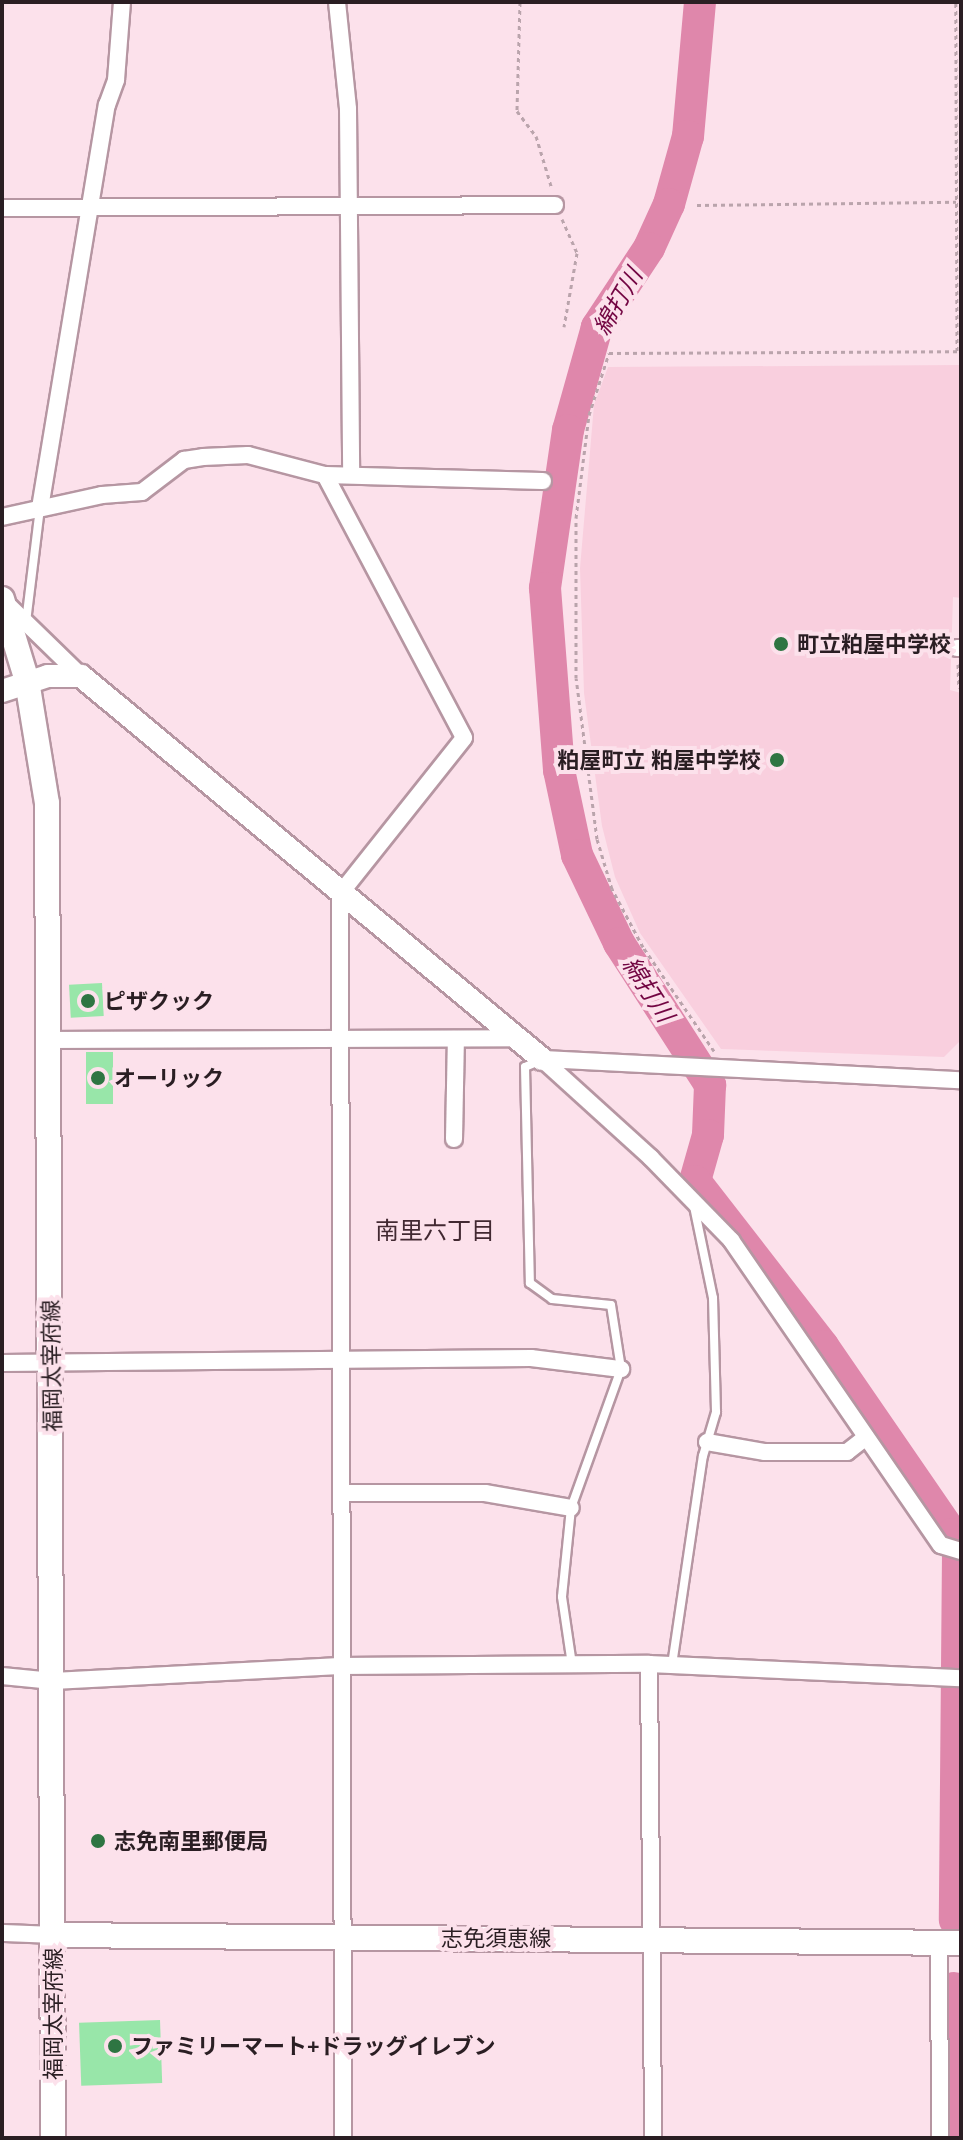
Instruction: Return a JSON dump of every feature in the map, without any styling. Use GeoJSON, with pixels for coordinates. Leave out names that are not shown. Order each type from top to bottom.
{"type":"FeatureCollection","features":[{"type":"Feature","properties":{"kind":"main road","name":"福岡太宰府線"},"geometry":{"type":"LineString","coordinates":[[2,597],[27,681],[47,803],[52,1040],[53,2138]]}},
{"type":"Feature","properties":{"kind":"main road","name":"志免須恵線"},"geometry":{"type":"LineString","coordinates":[[53,1935],[950,1943]]}},
{"type":"Feature","properties":{"kind":"street"},"geometry":{"type":"LineString","coordinates":[[40,508],[107,105],[116,80],[122,2]]}},
{"type":"Feature","properties":{"kind":"street"},"geometry":{"type":"LineString","coordinates":[[337,2],[348,109],[351,473]]}},
{"type":"Feature","properties":{"kind":"street"},"geometry":{"type":"LineString","coordinates":[[2,208],[91,210],[349,204],[555,205]]}},
{"type":"Feature","properties":{"kind":"street"},"geometry":{"type":"LineString","coordinates":[[2,517],[142,492],[184,460],[203,457],[248,455],[325,475],[351,473],[543,481]]}},
{"type":"Feature","properties":{"kind":"street"},"geometry":{"type":"LineString","coordinates":[[325,475],[464,738],[340,894],[343,2138]]}},
{"type":"Feature","properties":{"kind":"street"},"geometry":{"type":"LineString","coordinates":[[2,597],[25,627],[81,676],[542,1059],[692,1197],[772,1294],[866,1437],[953,1551]]}},
{"type":"Feature","properties":{"kind":"street"},"geometry":{"type":"LineString","coordinates":[[2,691],[27,681],[81,676]]}},
{"type":"Feature","properties":{"kind":"street"},"geometry":{"type":"LineString","coordinates":[[52,1040],[516,1038]]}},
{"type":"Feature","properties":{"kind":"street"},"geometry":{"type":"LineString","coordinates":[[454,1139],[456,1039]]}},
{"type":"Feature","properties":{"kind":"street"},"geometry":{"type":"LineString","coordinates":[[542,1059],[716,1071],[961,1080]]}},
{"type":"Feature","properties":{"kind":"street"},"geometry":{"type":"LineString","coordinates":[[2,1363],[531,1358],[621,1369]]}},
{"type":"Feature","properties":{"kind":"street"},"geometry":{"type":"LineString","coordinates":[[707,1442],[765,1452],[847,1452],[866,1437]]}},
{"type":"Feature","properties":{"kind":"street"},"geometry":{"type":"LineString","coordinates":[[343,1493],[485,1493],[571,1508]]}},
{"type":"Feature","properties":{"kind":"street"},"geometry":{"type":"LineString","coordinates":[[2,1676],[53,1681],[340,1666],[649,1664],[952,1678]]}},
{"type":"Feature","properties":{"kind":"street"},"geometry":{"type":"LineString","coordinates":[[649,1664],[653,2138]]}},
{"type":"Feature","properties":{"kind":"street"},"geometry":{"type":"LineString","coordinates":[[2,1933],[53,1935]]}},
{"type":"Feature","properties":{"kind":"street"},"geometry":{"type":"LineString","coordinates":[[940,2138],[950,1943]]}},
{"type":"Feature","properties":{"kind":"lane"},"geometry":{"type":"LineString","coordinates":[[25,627],[40,508]]}},
{"type":"Feature","properties":{"kind":"lane"},"geometry":{"type":"LineString","coordinates":[[542,1059],[525,1067],[530,1283],[552,1299],[611,1305],[621,1369],[571,1508],[562,1597],[572,1666]]}},
{"type":"Feature","properties":{"kind":"lane"},"geometry":{"type":"LineString","coordinates":[[672,1665],[707,1442],[716,1412],[713,1298],[692,1197]]}},
{"type":"Feature","properties":{"kind":"path"},"geometry":{"type":"LineString","coordinates":[[520,2],[517,111],[547,163],[555,205],[577,253],[564,327]]}},
{"type":"Feature","properties":{"kind":"path"},"geometry":{"type":"LineString","coordinates":[[716,1071],[718,1058],[643,947],[612,889],[597,839],[576,678],[576,518],[581,459],[598,380],[609,353],[957,351],[956,2]]}},
{"type":"Feature","properties":{"kind":"path"},"geometry":{"type":"LineString","coordinates":[[697,205],[956,202]]}},
{"type":"Feature","properties":{"kind":"path"},"geometry":{"type":"LineString","coordinates":[[959,648],[959,688]]}},
{"type":"Feature","properties":{"kind":"shaded area","name":"粕屋町立 粕屋中学校"},"geometry":{"type":"Polygon","coordinates":[[[961,365],[961,598],[953,597],[950,690],[961,693],[961,1040],[944,1057],[721,1049],[640,933],[615,877],[602,826],[584,693],[580,568],[594,405],[608,367],[961,365]]]}},
{"type":"Feature","properties":{"kind":"building"},"geometry":{"type":"Polygon","coordinates":[[[102,983],[104,1016],[71,1018],[69,985],[102,983]]]}},
{"type":"Feature","properties":{"kind":"building"},"geometry":{"type":"Polygon","coordinates":[[[86,1052],[113,1052],[113,1104],[86,1104],[86,1052]]]}},
{"type":"Feature","properties":{"kind":"building"},"geometry":{"type":"Polygon","coordinates":[[[160,2020],[162,2083],[81,2086],[79,2023],[160,2020]]]}},
{"type":"Feature","properties":{"kind":"waterway","name":"綿打川"},"geometry":{"type":"LineString","coordinates":[[700,2],[688,136],[669,204],[649,248],[597,327],[568,430],[545,588],[559,770],[577,855],[619,943],[710,1085],[708,1135],[695,1181],[823,1346],[952,1534],[958,1553],[955,1920]]}},
{"type":"Feature","properties":{"kind":"waterway","name":"綿打川"},"geometry":{"type":"LineString","coordinates":[[954,1988],[954,2138]]}},
{"type":"Feature","properties":{"kind":"place","name":"町立粕屋中学校"},"geometry":{"type":"Point","coordinates":[781,644]}},
{"type":"Feature","properties":{"kind":"place","name":"粕屋町立 粕屋中学校"},"geometry":{"type":"Point","coordinates":[777,760]}},
{"type":"Feature","properties":{"kind":"place","name":"ピザクック"},"geometry":{"type":"Point","coordinates":[88,1001]}},
{"type":"Feature","properties":{"kind":"place","name":"オーリック"},"geometry":{"type":"Point","coordinates":[98,1078]}},
{"type":"Feature","properties":{"kind":"place","name":"志免南里郵便局"},"geometry":{"type":"Point","coordinates":[98,1841]}},
{"type":"Feature","properties":{"kind":"place","name":"ファミリーマート+ドラッグイレブン"},"geometry":{"type":"Point","coordinates":[115,2046]}},
{"type":"Feature","properties":{"kind":"district","name":"南里六丁目"},"geometry":{"type":"Point","coordinates":[435,1230]}}]}
